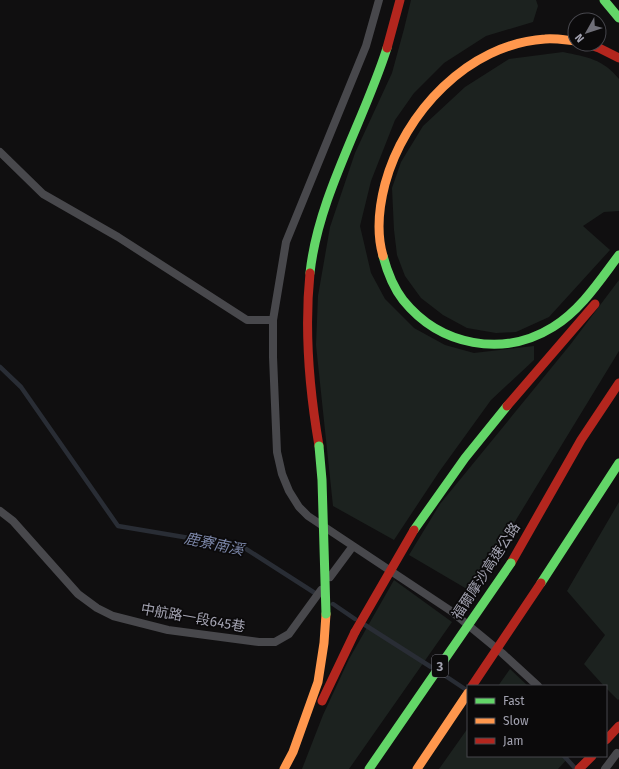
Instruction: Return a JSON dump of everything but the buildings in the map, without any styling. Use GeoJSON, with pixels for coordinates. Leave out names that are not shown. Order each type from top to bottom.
{"type":"FeatureCollection","features":[{"type":"Feature","properties":{"kind":"main road"},"geometry":{"type":"LineString","coordinates":[[284,769],[293,752],[318,682],[324,643],[326,614],[322,480],[319,446],[312,412],[306,342],[307,304],[313,255],[324,214],[386,52],[395,24],[400,0]]}},
{"type":"Feature","properties":{"kind":"main road"},"geometry":{"type":"LineString","coordinates":[[604,0],[619,18]]}},
{"type":"Feature","properties":{"kind":"main road"},"geometry":{"type":"LineString","coordinates":[[567,40],[535,40],[520,42],[505,47],[474,64],[457,76],[437,93],[419,113],[402,140],[392,162],[384,186],[379,224],[382,258],[400,296],[419,317],[450,337],[462,341],[488,345],[515,343],[529,339],[555,326],[602,278],[619,255]]}},
{"type":"Feature","properties":{"kind":"main road"},"geometry":{"type":"LineString","coordinates":[[607,52],[619,58]]}},
{"type":"Feature","properties":{"kind":"main road"},"geometry":{"type":"LineString","coordinates":[[294,769],[317,714],[355,632],[414,530],[473,448],[511,402],[574,331],[602,296]]}},
{"type":"Feature","properties":{"kind":"main road","name":"福爾摩沙高速公路"},"geometry":{"type":"LineString","coordinates":[[369,769],[511,563],[581,440],[619,383]]}},
{"type":"Feature","properties":{"kind":"main road"},"geometry":{"type":"LineString","coordinates":[[473,685],[619,463]]}},
{"type":"Feature","properties":{"kind":"main road"},"geometry":{"type":"LineString","coordinates":[[417,769],[467,694]]}},
{"type":"Feature","properties":{"kind":"main road"},"geometry":{"type":"LineString","coordinates":[[607,739],[619,726]]}},
{"type":"Feature","properties":{"kind":"main road"},"geometry":{"type":"LineString","coordinates":[[579,769],[591,757]]}},
{"type":"Feature","properties":{"kind":"lane"},"geometry":{"type":"LineString","coordinates":[[379,0],[366,46],[286,242],[273,320],[277,452],[282,474],[289,491],[299,507],[308,516],[451,612],[502,653],[537,685]]}},
{"type":"Feature","properties":{"kind":"lane"},"geometry":{"type":"LineString","coordinates":[[0,152],[43,194],[118,237],[247,320],[273,320]]}},
{"type":"Feature","properties":{"kind":"lane","name":"中航路一段645巷"},"geometry":{"type":"LineString","coordinates":[[0,511],[13,522],[78,594],[108,614],[168,630],[259,642],[275,642],[289,634],[353,546]]}},
{"type":"Feature","properties":{"kind":"lane"},"geometry":{"type":"LineString","coordinates":[[605,769],[616,753]]}},
{"type":"Feature","properties":{"kind":"shaded area"},"geometry":{"type":"Polygon","coordinates":[[[411,0],[536,0],[538,6],[533,22],[486,36],[444,63],[414,93],[395,120],[371,181],[360,226],[371,273],[385,299],[414,328],[445,345],[474,353],[534,346],[534,360],[491,400],[439,472],[394,540],[333,506],[316,345],[318,296],[330,227],[355,153],[392,73],[411,0]]]}},
{"type":"Feature","properties":{"kind":"shaded area"},"geometry":{"type":"Polygon","coordinates":[[[563,52],[587,57],[601,63],[613,72],[619,79],[619,211],[604,212],[583,226],[610,250],[549,317],[516,332],[496,333],[467,328],[443,315],[421,298],[405,276],[397,255],[392,188],[401,162],[423,126],[465,87],[509,59],[563,52]]]}},
{"type":"Feature","properties":{"kind":"shaded area"},"geometry":{"type":"Polygon","coordinates":[[[619,280],[619,351],[472,592],[409,555],[440,504],[570,345],[619,280]]]}},
{"type":"Feature","properties":{"kind":"shaded area"},"geometry":{"type":"Polygon","coordinates":[[[619,502],[618,700],[607,689],[607,685],[603,685],[584,664],[605,635],[567,591],[619,502]]]}},
{"type":"Feature","properties":{"kind":"shaded area"},"geometry":{"type":"Polygon","coordinates":[[[394,580],[452,622],[349,769],[302,769],[323,715],[349,659],[394,580]]]}},
{"type":"Feature","properties":{"kind":"shaded area"},"geometry":{"type":"Polygon","coordinates":[[[510,669],[527,685],[499,685],[510,669]]]}},
{"type":"Feature","properties":{"kind":"shaded area"},"geometry":{"type":"Polygon","coordinates":[[[467,729],[467,757],[569,757],[558,769],[439,769],[467,729]]]}},
{"type":"Feature","properties":{"kind":"waterway","name":"鹿寮南溪"},"geometry":{"type":"LineString","coordinates":[[0,367],[21,387],[118,526],[243,547],[318,595]]}},
{"type":"Feature","properties":{"kind":"waterway","name":"鹿寮南溪"},"geometry":{"type":"LineString","coordinates":[[333,604],[355,619]]}},
{"type":"Feature","properties":{"kind":"waterway","name":"鹿寮南溪"},"geometry":{"type":"LineString","coordinates":[[365,625],[431,667]]}},
{"type":"Feature","properties":{"kind":"waterway","name":"鹿寮南溪"},"geometry":{"type":"LineString","coordinates":[[441,673],[465,689]]}},
{"type":"Feature","properties":{"kind":"waterway","name":"鹿寮南溪"},"geometry":{"type":"LineString","coordinates":[[565,757],[574,767]]}},
{"type":"Feature","properties":{"kind":"traffic: fast"},"geometry":{"type":"LineString","coordinates":[[604,0],[619,18]]}},
{"type":"Feature","properties":{"kind":"traffic: fast"},"geometry":{"type":"LineString","coordinates":[[310,273],[322,216],[387,48]]}},
{"type":"Feature","properties":{"kind":"traffic: fast"},"geometry":{"type":"LineString","coordinates":[[383,256],[388,273],[396,290],[418,316],[435,328],[454,337],[473,342],[493,344],[514,342],[534,337],[563,320],[589,294],[619,255]]}},
{"type":"Feature","properties":{"kind":"traffic: fast"},"geometry":{"type":"LineString","coordinates":[[414,530],[465,458],[507,406]]}},
{"type":"Feature","properties":{"kind":"traffic: fast"},"geometry":{"type":"LineString","coordinates":[[319,446],[322,480],[326,614]]}},
{"type":"Feature","properties":{"kind":"traffic: fast"},"geometry":{"type":"LineString","coordinates":[[541,583],[619,463]]}},
{"type":"Feature","properties":{"kind":"traffic: fast"},"geometry":{"type":"LineString","coordinates":[[369,769],[511,563]]}},
{"type":"Feature","properties":{"kind":"traffic: slow"},"geometry":{"type":"LineString","coordinates":[[383,256],[379,220],[385,184],[394,158],[407,132],[424,108],[443,87],[466,68],[490,54],[517,44],[545,39],[567,40]]}},
{"type":"Feature","properties":{"kind":"traffic: slow"},"geometry":{"type":"LineString","coordinates":[[284,769],[293,752],[318,682],[324,643],[326,614]]}},
{"type":"Feature","properties":{"kind":"traffic: slow"},"geometry":{"type":"LineString","coordinates":[[417,769],[467,694]]}},
{"type":"Feature","properties":{"kind":"traffic: jam"},"geometry":{"type":"LineString","coordinates":[[387,48],[400,0]]}},
{"type":"Feature","properties":{"kind":"traffic: jam"},"geometry":{"type":"LineString","coordinates":[[607,52],[619,58]]}},
{"type":"Feature","properties":{"kind":"traffic: jam"},"geometry":{"type":"LineString","coordinates":[[310,273],[307,317],[308,360],[319,446]]}},
{"type":"Feature","properties":{"kind":"traffic: jam"},"geometry":{"type":"LineString","coordinates":[[507,406],[595,304]]}},
{"type":"Feature","properties":{"kind":"traffic: jam"},"geometry":{"type":"LineString","coordinates":[[511,563],[581,440],[619,383]]}},
{"type":"Feature","properties":{"kind":"traffic: jam"},"geometry":{"type":"LineString","coordinates":[[355,632],[414,530]]}},
{"type":"Feature","properties":{"kind":"traffic: jam"},"geometry":{"type":"LineString","coordinates":[[473,685],[541,583]]}},
{"type":"Feature","properties":{"kind":"traffic: jam"},"geometry":{"type":"LineString","coordinates":[[322,701],[355,632]]}},
{"type":"Feature","properties":{"kind":"traffic: jam"},"geometry":{"type":"LineString","coordinates":[[607,739],[619,726]]}},
{"type":"Feature","properties":{"kind":"traffic: jam"},"geometry":{"type":"LineString","coordinates":[[579,769],[591,757]]}}]}
